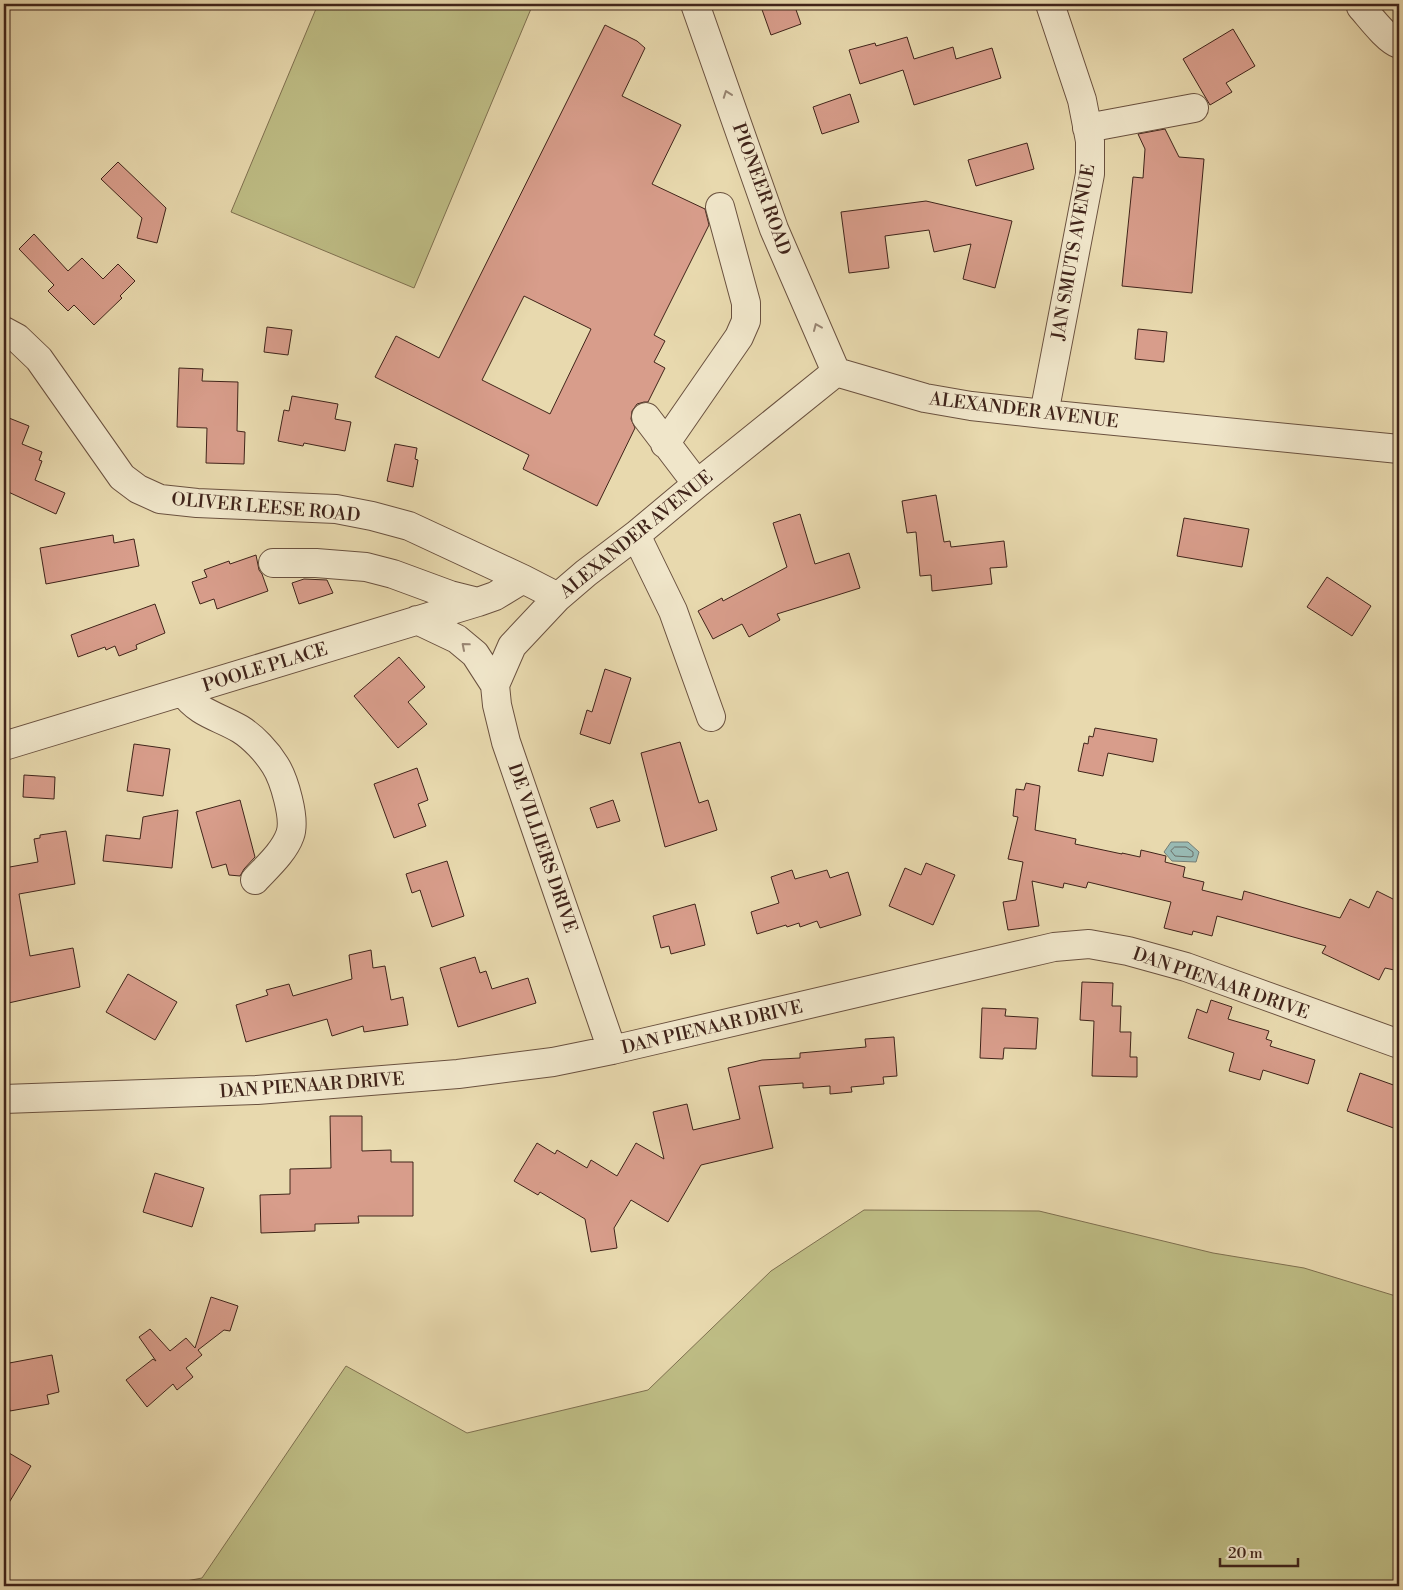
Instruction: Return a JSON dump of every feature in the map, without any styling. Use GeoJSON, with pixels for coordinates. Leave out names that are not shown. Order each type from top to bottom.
{"type":"FeatureCollection","features":[{"type":"Feature","properties":{"kind":"street","name":"PIONEER ROAD"},"geometry":{"type":"LineString","coordinates":[[695,4],[774,229],[836,372]]}},
{"type":"Feature","properties":{"kind":"street","name":"JAN SMUTS AVENUE"},"geometry":{"type":"LineString","coordinates":[[1044,414],[1090,174],[1090,141],[1082,100],[1050,4]]}},
{"type":"Feature","properties":{"kind":"street"},"geometry":{"type":"LineString","coordinates":[[1361,7],[1389,38],[1399,44]]}},
{"type":"Feature","properties":{"kind":"street"},"geometry":{"type":"LineString","coordinates":[[1087,128],[1194,108]]}},
{"type":"Feature","properties":{"kind":"street"},"geometry":{"type":"LineString","coordinates":[[665,444],[739,338],[746,321],[746,303],[720,207]]}},
{"type":"Feature","properties":{"kind":"street","name":"OLIVER LEESE ROAD"},"geometry":{"type":"LineString","coordinates":[[4,331],[17,338],[39,359],[122,477],[138,489],[160,499],[336,509],[372,516],[408,526],[558,597]]}},
{"type":"Feature","properties":{"kind":"street","name":"ALEXANDER AVENUE"},"geometry":{"type":"LineString","coordinates":[[495,685],[512,646],[558,597],[836,372],[925,398],[971,406],[1399,449]]}},
{"type":"Feature","properties":{"kind":"street"},"geometry":{"type":"LineString","coordinates":[[646,417],[697,484]]}},
{"type":"Feature","properties":{"kind":"street"},"geometry":{"type":"LineString","coordinates":[[636,535],[673,611],[711,717]]}},
{"type":"Feature","properties":{"kind":"street"},"geometry":{"type":"LineString","coordinates":[[273,564],[316,563],[366,567],[393,574],[450,595],[478,602]]}},
{"type":"Feature","properties":{"kind":"street","name":"POOLE PLACE"},"geometry":{"type":"LineString","coordinates":[[4,746],[478,602],[495,596],[523,579]]}},
{"type":"Feature","properties":{"kind":"street"},"geometry":{"type":"LineString","coordinates":[[417,620],[457,639],[475,654],[495,685]]}},
{"type":"Feature","properties":{"kind":"street","name":"DE VILLIERS DRIVE"},"geometry":{"type":"LineString","coordinates":[[495,685],[497,706],[506,742],[612,1050]]}},
{"type":"Feature","properties":{"kind":"street"},"geometry":{"type":"LineString","coordinates":[[183,692],[191,703],[201,710],[242,730],[261,747],[276,765],[289,801],[293,820],[291,835],[283,848],[255,880]]}},
{"type":"Feature","properties":{"kind":"street","name":"DAN PIENAAR DRIVE"},"geometry":{"type":"LineString","coordinates":[[4,1099],[257,1090],[458,1074],[553,1062],[612,1050],[1054,947],[1090,944],[1128,951],[1186,967],[1399,1044]]}},
{"type":"Feature","properties":{"kind":"shaded area"},"geometry":{"type":"Polygon","coordinates":[[[318,4],[533,4],[414,288],[231,212],[318,4]]]}},
{"type":"Feature","properties":{"kind":"shaded area"},"geometry":{"type":"Polygon","coordinates":[[[864,1210],[1039,1211],[1213,1253],[1304,1268],[1399,1297],[1399,1586],[160,1586],[202,1578],[346,1366],[467,1433],[648,1390],[771,1271],[864,1210]]]}},
{"type":"Feature","properties":{"kind":"water"},"geometry":{"type":"Polygon","coordinates":[[[1171,842],[1188,842],[1199,852],[1196,862],[1172,861],[1164,852],[1171,842]]]}},
{"type":"Feature","properties":{"kind":"building"},"geometry":{"type":"Polygon","coordinates":[[[760,4],[794,4],[801,24],[771,35],[760,4]]]}},
{"type":"Feature","properties":{"kind":"building"},"geometry":{"type":"Polygon","coordinates":[[[605,25],[637,41],[645,48],[622,96],[681,125],[652,184],[705,209],[709,225],[654,335],[665,341],[654,362],[665,368],[648,402],[637,404],[632,411],[631,419],[635,428],[597,506],[523,469],[529,455],[375,377],[396,336],[439,358],[605,25]],[[524,296],[482,380],[550,414],[591,329],[524,296]]]}},
{"type":"Feature","properties":{"kind":"building"},"geometry":{"type":"Polygon","coordinates":[[[1233,29],[1255,66],[1226,83],[1232,92],[1210,105],[1183,59],[1233,29]]]}},
{"type":"Feature","properties":{"kind":"building"},"geometry":{"type":"Polygon","coordinates":[[[907,37],[914,59],[953,47],[956,59],[992,48],[1001,78],[914,105],[903,70],[860,84],[849,50],[875,43],[876,46],[907,37]]]}},
{"type":"Feature","properties":{"kind":"building"},"geometry":{"type":"Polygon","coordinates":[[[850,94],[859,122],[822,134],[813,107],[850,94]]]}},
{"type":"Feature","properties":{"kind":"building"},"geometry":{"type":"Polygon","coordinates":[[[1165,129],[1179,157],[1204,159],[1192,293],[1122,286],[1133,177],[1143,178],[1145,149],[1138,134],[1165,129]]]}},
{"type":"Feature","properties":{"kind":"building"},"geometry":{"type":"Polygon","coordinates":[[[1027,143],[1034,169],[976,186],[968,160],[1027,143]]]}},
{"type":"Feature","properties":{"kind":"building"},"geometry":{"type":"Polygon","coordinates":[[[118,162],[166,208],[157,243],[137,238],[142,218],[101,179],[118,162]]]}},
{"type":"Feature","properties":{"kind":"building"},"geometry":{"type":"Polygon","coordinates":[[[926,201],[1012,221],[995,288],[963,279],[971,244],[934,252],[929,230],[885,236],[889,268],[849,273],[841,212],[926,201]]]}},
{"type":"Feature","properties":{"kind":"building"},"geometry":{"type":"Polygon","coordinates":[[[34,234],[68,271],[82,258],[103,279],[118,264],[135,281],[120,296],[122,298],[94,325],[74,305],[68,311],[48,291],[54,285],[19,249],[34,234]]]}},
{"type":"Feature","properties":{"kind":"building"},"geometry":{"type":"Polygon","coordinates":[[[267,327],[292,330],[288,355],[264,352],[267,327]]]}},
{"type":"Feature","properties":{"kind":"building"},"geometry":{"type":"Polygon","coordinates":[[[1138,329],[1167,332],[1164,362],[1135,359],[1138,329]]]}},
{"type":"Feature","properties":{"kind":"building"},"geometry":{"type":"Polygon","coordinates":[[[179,368],[203,369],[202,381],[238,382],[237,431],[245,432],[244,464],[206,463],[207,428],[177,427],[179,368]]]}},
{"type":"Feature","properties":{"kind":"building"},"geometry":{"type":"Polygon","coordinates":[[[292,396],[338,404],[335,419],[351,422],[345,451],[304,443],[303,446],[278,441],[284,410],[289,411],[292,396]]]}},
{"type":"Feature","properties":{"kind":"building"},"geometry":{"type":"Polygon","coordinates":[[[4,416],[29,426],[22,444],[42,452],[39,460],[42,461],[35,480],[65,493],[56,514],[4,490],[4,416]]]}},
{"type":"Feature","properties":{"kind":"building"},"geometry":{"type":"Polygon","coordinates":[[[395,444],[417,448],[415,459],[418,460],[413,487],[387,481],[395,444]]]}},
{"type":"Feature","properties":{"kind":"building"},"geometry":{"type":"Polygon","coordinates":[[[936,495],[944,542],[950,541],[951,547],[1004,541],[1007,567],[990,568],[992,584],[932,591],[931,575],[920,576],[916,532],[907,533],[902,501],[936,495]]]}},
{"type":"Feature","properties":{"kind":"building"},"geometry":{"type":"Polygon","coordinates":[[[800,514],[815,564],[849,553],[860,588],[777,614],[780,620],[749,637],[742,624],[713,639],[698,611],[722,598],[723,601],[787,567],[773,523],[800,514]]]}},
{"type":"Feature","properties":{"kind":"building"},"geometry":{"type":"Polygon","coordinates":[[[1184,518],[1249,529],[1242,567],[1177,556],[1184,518]]]}},
{"type":"Feature","properties":{"kind":"building"},"geometry":{"type":"Polygon","coordinates":[[[113,535],[114,543],[134,539],[139,566],[46,584],[40,548],[113,535]]]}},
{"type":"Feature","properties":{"kind":"building"},"geometry":{"type":"Polygon","coordinates":[[[256,555],[259,570],[268,591],[217,609],[214,599],[200,604],[192,582],[207,577],[204,570],[229,561],[230,564],[256,555]]]}},
{"type":"Feature","properties":{"kind":"building"},"geometry":{"type":"Polygon","coordinates":[[[1327,577],[1371,606],[1352,636],[1307,607],[1327,577]]]}},
{"type":"Feature","properties":{"kind":"building"},"geometry":{"type":"Polygon","coordinates":[[[304,579],[327,580],[333,593],[299,604],[292,583],[304,579]]]}},
{"type":"Feature","properties":{"kind":"building"},"geometry":{"type":"Polygon","coordinates":[[[155,604],[165,633],[136,645],[137,649],[119,656],[115,646],[106,650],[105,647],[78,657],[71,635],[155,604]]]}},
{"type":"Feature","properties":{"kind":"building"},"geometry":{"type":"Polygon","coordinates":[[[399,657],[425,687],[408,702],[427,724],[398,748],[354,696],[399,657]]]}},
{"type":"Feature","properties":{"kind":"building"},"geometry":{"type":"Polygon","coordinates":[[[605,669],[631,678],[610,744],[580,734],[587,710],[592,712],[605,669]]]}},
{"type":"Feature","properties":{"kind":"building"},"geometry":{"type":"Polygon","coordinates":[[[1095,728],[1157,739],[1153,762],[1108,753],[1103,776],[1078,771],[1084,743],[1088,744],[1089,736],[1093,737],[1095,728]]]}},
{"type":"Feature","properties":{"kind":"building"},"geometry":{"type":"Polygon","coordinates":[[[680,742],[699,803],[708,800],[717,830],[665,847],[641,753],[680,742]]]}},
{"type":"Feature","properties":{"kind":"building"},"geometry":{"type":"Polygon","coordinates":[[[134,744],[170,749],[163,796],[127,791],[134,744]]]}},
{"type":"Feature","properties":{"kind":"building"},"geometry":{"type":"Polygon","coordinates":[[[417,768],[428,800],[418,804],[426,826],[394,838],[374,784],[417,768]]]}},
{"type":"Feature","properties":{"kind":"building"},"geometry":{"type":"Polygon","coordinates":[[[24,775],[55,777],[54,799],[23,797],[24,775]]]}},
{"type":"Feature","properties":{"kind":"building"},"geometry":{"type":"Polygon","coordinates":[[[1026,783],[1040,786],[1035,830],[1076,839],[1075,844],[1122,854],[1140,857],[1141,850],[1166,856],[1165,862],[1185,867],[1183,877],[1204,882],[1202,890],[1242,900],[1244,891],[1340,918],[1350,899],[1369,908],[1377,891],[1399,902],[1399,971],[1385,968],[1379,980],[1322,953],[1326,946],[1217,916],[1212,936],[1193,931],[1192,935],[1164,928],[1171,902],[1088,882],[1086,888],[1064,883],[1063,888],[1032,881],[1039,926],[1008,930],[1003,902],[1016,900],[1023,862],[1008,859],[1018,817],[1013,816],[1016,789],[1024,790],[1026,783]]]}},
{"type":"Feature","properties":{"kind":"building"},"geometry":{"type":"Polygon","coordinates":[[[240,800],[255,857],[240,876],[229,875],[226,864],[212,868],[196,812],[240,800]]]}},
{"type":"Feature","properties":{"kind":"building"},"geometry":{"type":"Polygon","coordinates":[[[613,800],[620,821],[597,828],[590,808],[613,800]]]}},
{"type":"Feature","properties":{"kind":"building"},"geometry":{"type":"Polygon","coordinates":[[[178,810],[172,868],[103,861],[106,835],[140,839],[143,817],[178,810]]]}},
{"type":"Feature","properties":{"kind":"building"},"geometry":{"type":"Polygon","coordinates":[[[66,831],[75,884],[19,894],[30,956],[73,948],[80,987],[4,1004],[4,868],[38,862],[34,839],[40,838],[40,835],[66,831]]]}},
{"type":"Feature","properties":{"kind":"building"},"geometry":{"type":"Polygon","coordinates":[[[447,861],[464,916],[432,927],[420,890],[412,893],[406,874],[447,861]]]}},
{"type":"Feature","properties":{"kind":"building"},"geometry":{"type":"Polygon","coordinates":[[[926,863],[955,875],[933,925],[889,906],[905,868],[921,875],[926,863]]]}},
{"type":"Feature","properties":{"kind":"building"},"geometry":{"type":"Polygon","coordinates":[[[792,870],[795,879],[827,870],[830,878],[848,872],[861,915],[820,928],[817,921],[800,927],[799,923],[787,927],[786,925],[757,934],[751,912],[779,903],[771,877],[792,870]]]}},
{"type":"Feature","properties":{"kind":"building"},"geometry":{"type":"Polygon","coordinates":[[[695,904],[705,945],[671,954],[669,946],[661,948],[653,916],[695,904]]]}},
{"type":"Feature","properties":{"kind":"building"},"geometry":{"type":"Polygon","coordinates":[[[371,950],[373,968],[385,966],[391,1000],[403,997],[408,1025],[364,1032],[363,1026],[332,1036],[327,1019],[246,1042],[236,1005],[268,995],[266,990],[289,984],[293,996],[352,979],[349,955],[371,950]]]}},
{"type":"Feature","properties":{"kind":"building"},"geometry":{"type":"Polygon","coordinates":[[[475,957],[480,973],[486,971],[492,989],[528,978],[536,1003],[458,1027],[440,968],[475,957]]]}},
{"type":"Feature","properties":{"kind":"building"},"geometry":{"type":"Polygon","coordinates":[[[128,974],[177,1002],[155,1040],[106,1012],[128,974]]]}},
{"type":"Feature","properties":{"kind":"building"},"geometry":{"type":"Polygon","coordinates":[[[1082,982],[1113,983],[1112,1006],[1121,1006],[1120,1032],[1131,1032],[1130,1057],[1137,1057],[1137,1077],[1092,1076],[1094,1021],[1080,1020],[1082,982]]]}},
{"type":"Feature","properties":{"kind":"building"},"geometry":{"type":"Polygon","coordinates":[[[1211,1000],[1232,1007],[1228,1019],[1269,1031],[1266,1039],[1272,1041],[1270,1046],[1315,1060],[1308,1084],[1263,1070],[1260,1080],[1229,1071],[1234,1053],[1188,1038],[1197,1009],[1207,1013],[1211,1000]]]}},
{"type":"Feature","properties":{"kind":"building"},"geometry":{"type":"Polygon","coordinates":[[[982,1008],[1006,1009],[1005,1016],[1038,1018],[1036,1049],[1004,1048],[1003,1059],[980,1058],[982,1008]]]}},
{"type":"Feature","properties":{"kind":"building"},"geometry":{"type":"Polygon","coordinates":[[[894,1037],[897,1076],[883,1077],[884,1084],[851,1087],[852,1092],[830,1094],[830,1086],[803,1088],[803,1083],[759,1086],[773,1148],[701,1165],[668,1222],[631,1200],[614,1228],[617,1248],[591,1252],[585,1219],[540,1192],[538,1195],[514,1181],[537,1143],[555,1154],[557,1150],[587,1168],[591,1160],[617,1176],[636,1143],[664,1159],[653,1112],[687,1104],[693,1130],[740,1119],[728,1068],[762,1060],[800,1058],[800,1053],[866,1047],[865,1039],[894,1037]]]}},
{"type":"Feature","properties":{"kind":"building"},"geometry":{"type":"Polygon","coordinates":[[[1360,1073],[1399,1087],[1399,1130],[1347,1111],[1360,1073]]]}},
{"type":"Feature","properties":{"kind":"building"},"geometry":{"type":"Polygon","coordinates":[[[330,1116],[362,1116],[362,1151],[391,1150],[391,1162],[413,1162],[413,1216],[358,1216],[359,1223],[315,1224],[315,1231],[261,1233],[260,1195],[290,1194],[290,1169],[331,1168],[330,1116]]]}},
{"type":"Feature","properties":{"kind":"building"},"geometry":{"type":"Polygon","coordinates":[[[155,1173],[204,1188],[192,1227],[143,1212],[155,1173]]]}},
{"type":"Feature","properties":{"kind":"building"},"geometry":{"type":"Polygon","coordinates":[[[211,1297],[238,1306],[230,1331],[224,1330],[198,1350],[202,1355],[186,1368],[193,1377],[177,1390],[173,1384],[147,1407],[126,1380],[153,1359],[156,1361],[139,1337],[150,1329],[170,1351],[186,1338],[195,1348],[211,1297]]]}},
{"type":"Feature","properties":{"kind":"building"},"geometry":{"type":"Polygon","coordinates":[[[52,1355],[59,1392],[47,1395],[49,1404],[10,1411],[4,1378],[4,1364],[52,1355]]]}},
{"type":"Feature","properties":{"kind":"building"},"geometry":{"type":"Polygon","coordinates":[[[4,1450],[31,1466],[4,1511],[4,1450]]]}}]}
